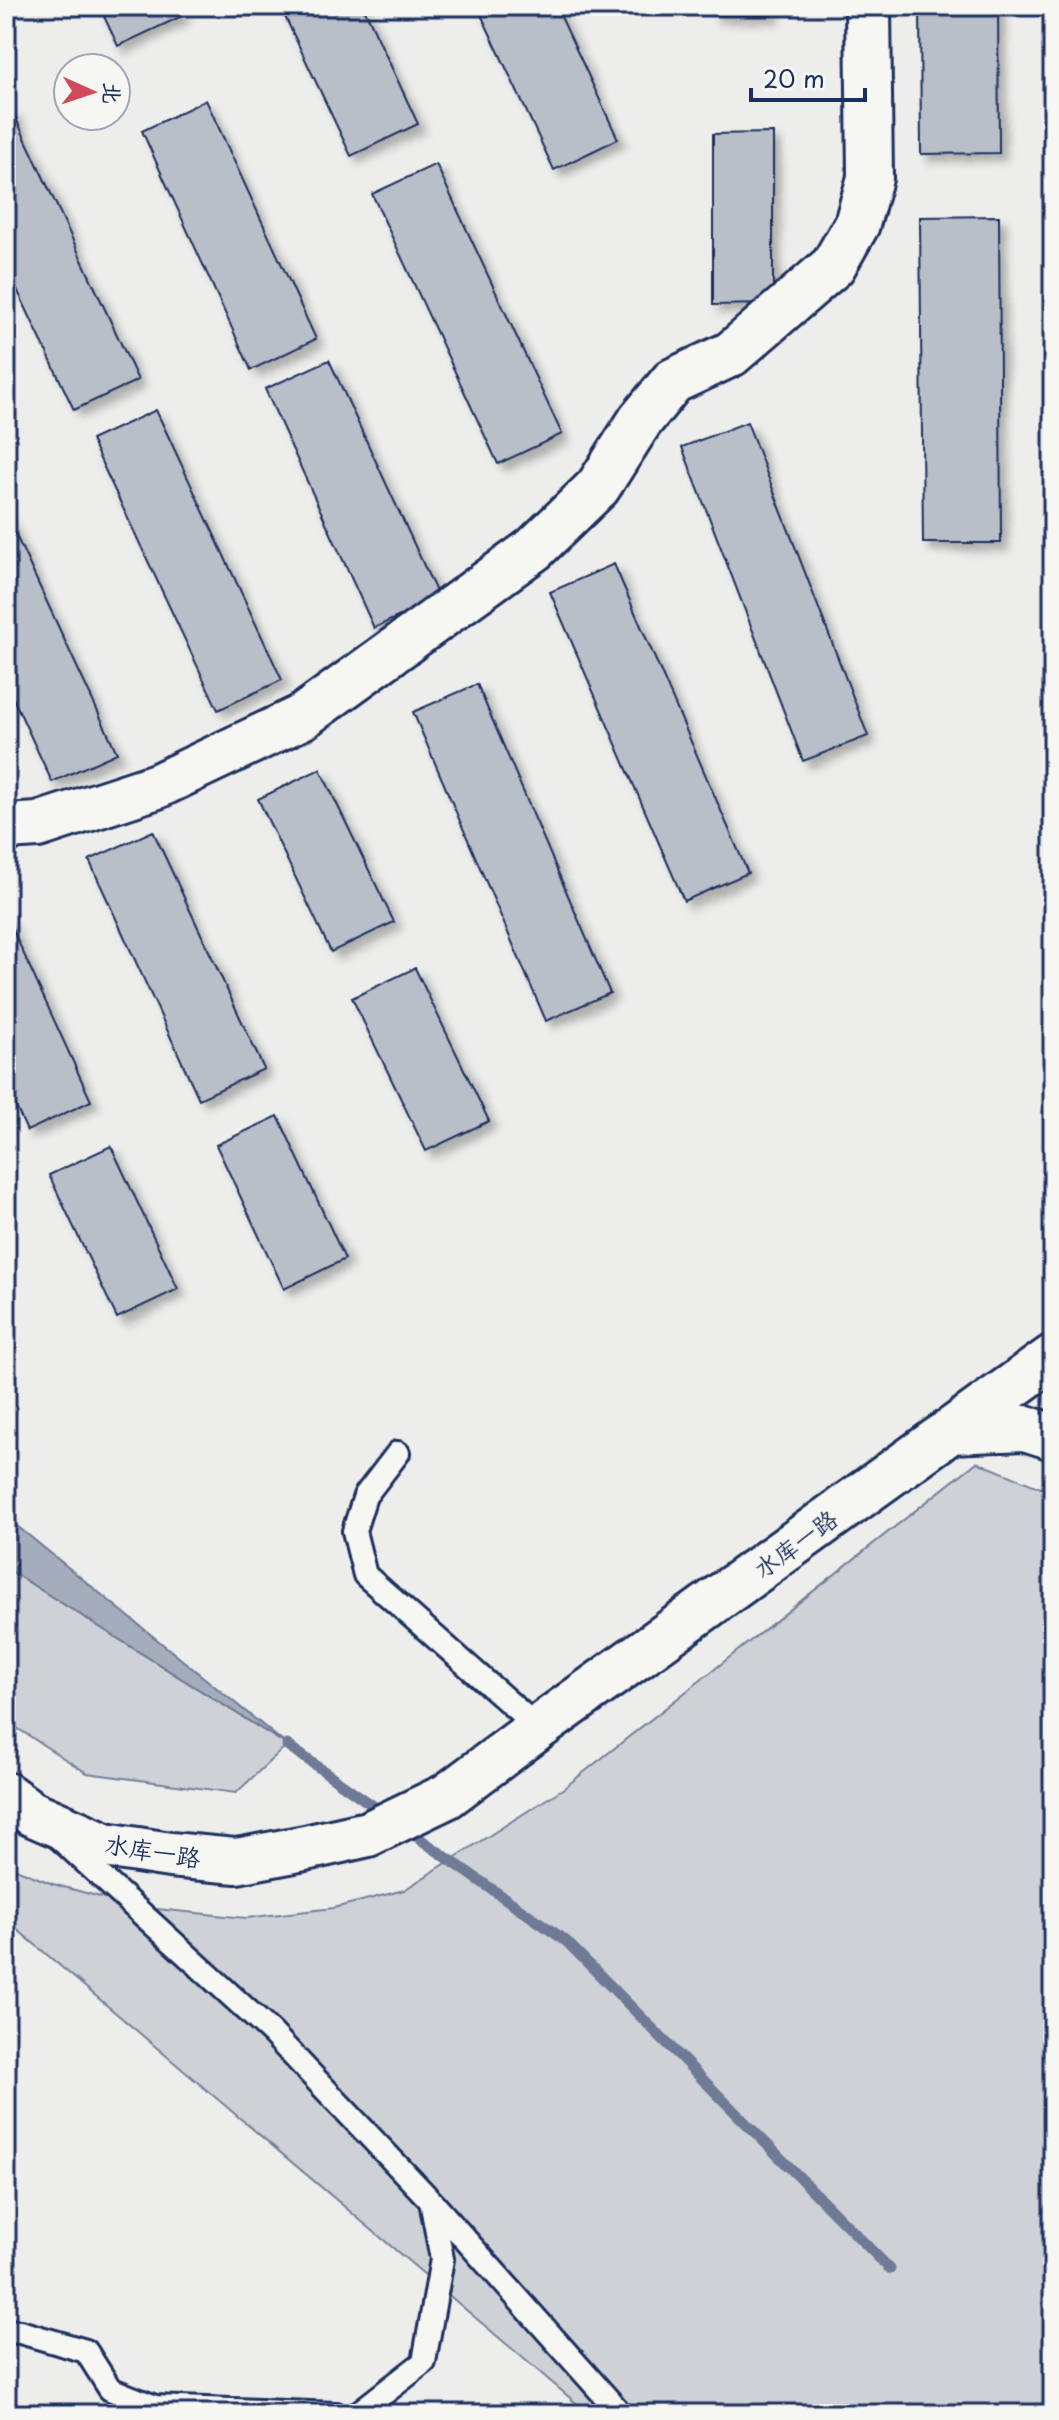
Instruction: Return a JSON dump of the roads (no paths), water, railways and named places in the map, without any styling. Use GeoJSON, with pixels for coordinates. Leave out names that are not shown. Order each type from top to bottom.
{"type":"FeatureCollection","features":[{"type":"Feature","properties":{"kind":"street"},"geometry":{"type":"LineString","coordinates":[[6,827],[38,825],[157,786],[302,717],[534,549],[598,487],[640,421],[673,381],[731,354],[833,266],[857,224],[870,178],[868,6]]}},
{"type":"Feature","properties":{"kind":"street","name":"水库一路"},"geometry":{"type":"LineString","coordinates":[[19,1804],[105,1845],[237,1861],[368,1834],[447,1796],[1053,1357]]}},
{"type":"Feature","properties":{"kind":"street"},"geometry":{"type":"LineString","coordinates":[[950,1431],[1025,1428],[1053,1437]]}},
{"type":"Feature","properties":{"kind":"lane"},"geometry":{"type":"LineString","coordinates":[[398,1453],[365,1496],[354,1531],[365,1575],[538,1728]]}},
{"type":"Feature","properties":{"kind":"lane"},"geometry":{"type":"LineString","coordinates":[[19,1804],[272,2033],[431,2201],[621,2414]]}},
{"type":"Feature","properties":{"kind":"lane"},"geometry":{"type":"LineString","coordinates":[[357,2414],[424,2362],[442,2259],[431,2201]]}},
{"type":"Feature","properties":{"kind":"lane"},"geometry":{"type":"LineString","coordinates":[[6,2331],[20,2332],[86,2351],[110,2389],[155,2407],[336,2414]]}},
{"type":"Feature","properties":{"kind":"water"},"geometry":{"type":"Polygon","coordinates":[[[6,1517],[287,1745],[6,1568],[6,1517]]]}},
{"type":"Feature","properties":{"kind":"waterway"},"geometry":{"type":"LineString","coordinates":[[287,1745],[386,1815]]}},
{"type":"Feature","properties":{"kind":"waterway"},"geometry":{"type":"LineString","coordinates":[[403,1827],[566,1941],[890,2269]]}}]}
